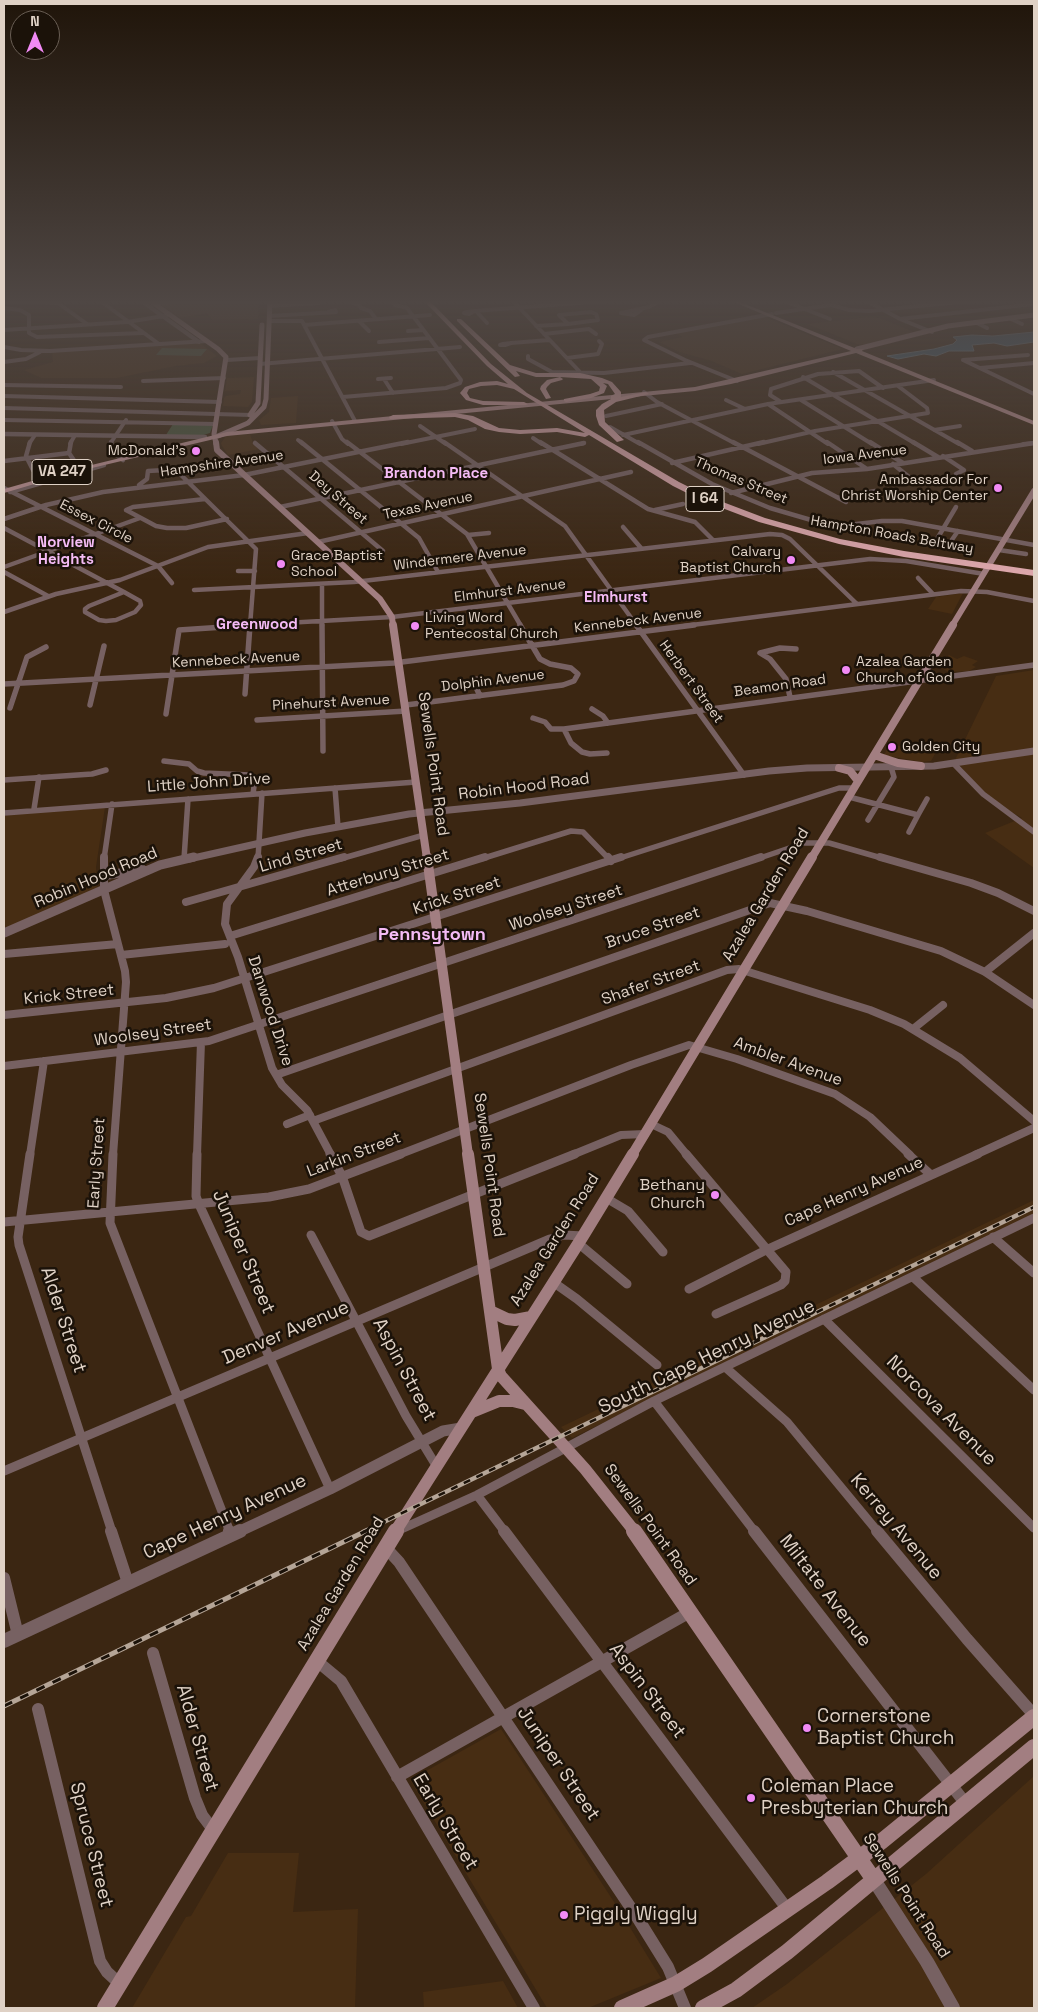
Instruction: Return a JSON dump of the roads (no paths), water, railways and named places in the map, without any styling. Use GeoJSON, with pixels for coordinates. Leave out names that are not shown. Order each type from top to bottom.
{"type":"FeatureCollection","features":[{"type":"Feature","properties":{"kind":"highway"},"geometry":{"type":"LineString","coordinates":[[458,394],[458,397],[467,410]]}},
{"type":"Feature","properties":{"kind":"highway"},"geometry":{"type":"LineString","coordinates":[[464,394],[468,399],[483,403],[526,404]]}},
{"type":"Feature","properties":{"kind":"highway","name":"Hampton Roads Beltway"},"geometry":{"type":"LineString","coordinates":[[524,394],[690,491],[718,504],[762,520],[840,542],[1005,565],[1034,572]]}},
{"type":"Feature","properties":{"kind":"highway"},"geometry":{"type":"LineString","coordinates":[[533,394],[682,482],[708,496],[758,516],[819,533],[875,545],[979,561]]}},
{"type":"Feature","properties":{"kind":"highway","name":"Hampton Roads Beltway"},"geometry":{"type":"LineString","coordinates":[[542,394],[621,438],[702,487],[770,515],[860,538],[979,561]]}},
{"type":"Feature","properties":{"kind":"highway"},"geometry":{"type":"LineString","coordinates":[[546,394],[548,398]]}},
{"type":"Feature","properties":{"kind":"highway"},"geometry":{"type":"LineString","coordinates":[[568,401],[598,394]]}},
{"type":"Feature","properties":{"kind":"highway"},"geometry":{"type":"LineString","coordinates":[[621,438],[602,423],[600,410],[604,405],[614,400],[641,394]]}},
{"type":"Feature","properties":{"kind":"highway"},"geometry":{"type":"LineString","coordinates":[[393,417],[455,414],[499,430],[570,431],[606,442]]}},
{"type":"Feature","properties":{"kind":"highway","name":"Hampton Roads Beltway"},"geometry":{"type":"LineString","coordinates":[[1005,565],[1034,566]]}},
{"type":"Feature","properties":{"kind":"main road"},"geometry":{"type":"LineString","coordinates":[[215,433],[221,394]]}},
{"type":"Feature","properties":{"kind":"main road"},"geometry":{"type":"LineString","coordinates":[[230,430],[251,415],[258,403],[258,394]]}},
{"type":"Feature","properties":{"kind":"main road"},"geometry":{"type":"LineString","coordinates":[[230,430],[248,423],[260,414],[266,403],[266,394]]}},
{"type":"Feature","properties":{"kind":"main road","name":"VA 247"},"geometry":{"type":"LineString","coordinates":[[354,420],[568,401],[616,394]]}},
{"type":"Feature","properties":{"kind":"main road"},"geometry":{"type":"LineString","coordinates":[[967,394],[1034,421]]}},
{"type":"Feature","properties":{"kind":"main road"},"geometry":{"type":"LineString","coordinates":[[258,403],[266,403]]}},
{"type":"Feature","properties":{"kind":"main road","name":"VA 247"},"geometry":{"type":"LineString","coordinates":[[83,468],[113,462],[230,430],[467,410]]}},
{"type":"Feature","properties":{"kind":"main road","name":"VA 247"},"geometry":{"type":"LineString","coordinates":[[5,490],[83,468],[193,443],[215,433],[230,434],[332,422]]}},
{"type":"Feature","properties":{"kind":"main road"},"geometry":{"type":"LineString","coordinates":[[248,423],[248,426],[258,429]]}},
{"type":"Feature","properties":{"kind":"main road","name":"Sewells Point Road"},"geometry":{"type":"LineString","coordinates":[[215,433],[219,453],[380,599],[392,617],[450,1014],[498,1369],[505,1382],[612,1501],[860,1857],[874,1880]]}},
{"type":"Feature","properties":{"kind":"main road","name":"Azalea Garden Road"},"geometry":{"type":"LineString","coordinates":[[105,2008],[386,1548],[606,1198],[974,590],[1032,499],[1034,491]]}},
{"type":"Feature","properties":{"kind":"main road"},"geometry":{"type":"LineString","coordinates":[[874,755],[898,763],[921,766]]}},
{"type":"Feature","properties":{"kind":"main road"},"geometry":{"type":"LineString","coordinates":[[839,768],[850,771],[856,784]]}},
{"type":"Feature","properties":{"kind":"main road"},"geometry":{"type":"LineString","coordinates":[[490,1311],[507,1319],[514,1320],[531,1317]]}},
{"type":"Feature","properties":{"kind":"main road"},"geometry":{"type":"LineString","coordinates":[[471,1412],[499,1401],[513,1401],[525,1404]]}},
{"type":"Feature","properties":{"kind":"main road"},"geometry":{"type":"LineString","coordinates":[[622,2008],[676,1984],[788,1910],[860,1857],[1034,1716]]}},
{"type":"Feature","properties":{"kind":"main road"},"geometry":{"type":"LineString","coordinates":[[704,2008],[736,1990],[787,1952],[1034,1747]]}},
{"type":"Feature","properties":{"kind":"street"},"geometry":{"type":"LineString","coordinates":[[15,420],[35,394]]}},
{"type":"Feature","properties":{"kind":"street"},"geometry":{"type":"LineString","coordinates":[[105,399],[109,394]]}},
{"type":"Feature","properties":{"kind":"street"},"geometry":{"type":"LineString","coordinates":[[341,394],[354,420]]}},
{"type":"Feature","properties":{"kind":"street"},"geometry":{"type":"LineString","coordinates":[[343,398],[384,394]]}},
{"type":"Feature","properties":{"kind":"street"},"geometry":{"type":"LineString","coordinates":[[646,394],[846,502]]}},
{"type":"Feature","properties":{"kind":"street"},"geometry":{"type":"LineString","coordinates":[[770,394],[781,402]]}},
{"type":"Feature","properties":{"kind":"street"},"geometry":{"type":"LineString","coordinates":[[621,438],[692,420],[768,404],[840,394]]}},
{"type":"Feature","properties":{"kind":"street"},"geometry":{"type":"LineString","coordinates":[[872,394],[972,452]]}},
{"type":"Feature","properties":{"kind":"street"},"geometry":{"type":"LineString","coordinates":[[672,463],[811,432],[928,413],[928,410],[908,394]]}},
{"type":"Feature","properties":{"kind":"street"},"geometry":{"type":"LineString","coordinates":[[833,395],[964,470],[956,474]]}},
{"type":"Feature","properties":{"kind":"street"},"geometry":{"type":"LineString","coordinates":[[4,396],[220,402]]}},
{"type":"Feature","properties":{"kind":"street"},"geometry":{"type":"LineString","coordinates":[[122,459],[111,448],[111,441],[133,412],[139,400]]}},
{"type":"Feature","properties":{"kind":"street"},"geometry":{"type":"LineString","coordinates":[[726,400],[745,409]]}},
{"type":"Feature","properties":{"kind":"street"},"geometry":{"type":"LineString","coordinates":[[801,400],[904,463]]}},
{"type":"Feature","properties":{"kind":"street"},"geometry":{"type":"LineString","coordinates":[[606,416],[662,404]]}},
{"type":"Feature","properties":{"kind":"street"},"geometry":{"type":"LineString","coordinates":[[768,404],[867,469]]}},
{"type":"Feature","properties":{"kind":"street"},"geometry":{"type":"LineString","coordinates":[[4,408],[251,415]]}},
{"type":"Feature","properties":{"kind":"street"},"geometry":{"type":"LineString","coordinates":[[4,420],[125,422],[215,433]]}},
{"type":"Feature","properties":{"kind":"street"},"geometry":{"type":"LineString","coordinates":[[332,422],[340,437],[468,535],[533,645]]}},
{"type":"Feature","properties":{"kind":"street","name":"Herbert Street"},"geometry":{"type":"LineString","coordinates":[[420,426],[565,526],[744,774]]}},
{"type":"Feature","properties":{"kind":"street"},"geometry":{"type":"LineString","coordinates":[[934,430],[960,426]]}},
{"type":"Feature","properties":{"kind":"street","name":"Thomas Street"},"geometry":{"type":"LineString","coordinates":[[610,427],[621,438],[731,492],[781,512],[827,525],[902,521],[944,528]]}},
{"type":"Feature","properties":{"kind":"street","name":"Hampshire Avenue"},"geometry":{"type":"LineString","coordinates":[[4,519],[71,499],[135,487],[244,476],[475,429]]}},
{"type":"Feature","properties":{"kind":"street"},"geometry":{"type":"LineString","coordinates":[[4,434],[205,437]]}},
{"type":"Feature","properties":{"kind":"street"},"geometry":{"type":"LineString","coordinates":[[35,435],[28,445],[27,458],[33,470],[43,478]]}},
{"type":"Feature","properties":{"kind":"street"},"geometry":{"type":"LineString","coordinates":[[75,435],[69,445],[69,453],[72,459],[83,468]]}},
{"type":"Feature","properties":{"kind":"street"},"geometry":{"type":"LineString","coordinates":[[166,436],[182,442]]}},
{"type":"Feature","properties":{"kind":"street"},"geometry":{"type":"LineString","coordinates":[[533,438],[653,511],[695,522],[713,540]]}},
{"type":"Feature","properties":{"kind":"street"},"geometry":{"type":"LineString","coordinates":[[298,440],[423,542],[438,572]]}},
{"type":"Feature","properties":{"kind":"street","name":"Dey Street"},"geometry":{"type":"LineString","coordinates":[[255,443],[383,551]]}},
{"type":"Feature","properties":{"kind":"street"},"geometry":{"type":"LineString","coordinates":[[280,507],[584,443]]}},
{"type":"Feature","properties":{"kind":"street","name":"Iowa Avenue"},"geometry":{"type":"LineString","coordinates":[[731,492],[818,472],[867,469],[1033,443]]}},
{"type":"Feature","properties":{"kind":"street"},"geometry":{"type":"LineString","coordinates":[[4,461],[69,453]]}},
{"type":"Feature","properties":{"kind":"street"},"geometry":{"type":"LineString","coordinates":[[5,490],[113,462]]}},
{"type":"Feature","properties":{"kind":"street"},"geometry":{"type":"LineString","coordinates":[[893,464],[910,476],[914,482]]}},
{"type":"Feature","properties":{"kind":"street"},"geometry":{"type":"LineString","coordinates":[[135,487],[147,479],[147,472],[150,470],[176,472],[188,481],[257,551],[245,694]]}},
{"type":"Feature","properties":{"kind":"street","name":"Texas Avenue"},"geometry":{"type":"LineString","coordinates":[[318,542],[631,472]]}},
{"type":"Feature","properties":{"kind":"street","name":"Essex Circle"},"geometry":{"type":"LineString","coordinates":[[5,490],[158,566],[172,583]]}},
{"type":"Feature","properties":{"kind":"street"},"geometry":{"type":"LineString","coordinates":[[838,498],[875,491]]}},
{"type":"Feature","properties":{"kind":"street"},"geometry":{"type":"LineString","coordinates":[[205,499],[133,507],[126,510],[158,527],[170,529],[186,528],[227,520]]}},
{"type":"Feature","properties":{"kind":"street"},"geometry":{"type":"LineString","coordinates":[[653,511],[683,504]]}},
{"type":"Feature","properties":{"kind":"street"},"geometry":{"type":"LineString","coordinates":[[937,538],[956,507]]}},
{"type":"Feature","properties":{"kind":"street"},"geometry":{"type":"LineString","coordinates":[[4,567],[140,518]]}},
{"type":"Feature","properties":{"kind":"street"},"geometry":{"type":"LineString","coordinates":[[623,527],[641,548]]}},
{"type":"Feature","properties":{"kind":"street"},"geometry":{"type":"LineString","coordinates":[[4,528],[108,583],[124,592],[140,601],[141,606],[135,612],[116,620],[99,620],[85,612],[85,609],[124,592]]}},
{"type":"Feature","properties":{"kind":"street"},"geometry":{"type":"LineString","coordinates":[[944,528],[1034,545]]}},
{"type":"Feature","properties":{"kind":"street"},"geometry":{"type":"LineString","coordinates":[[949,544],[958,531]]}},
{"type":"Feature","properties":{"kind":"street"},"geometry":{"type":"LineString","coordinates":[[5,610],[48,596],[108,583],[208,547],[308,532]]}},
{"type":"Feature","properties":{"kind":"street"},"geometry":{"type":"LineString","coordinates":[[468,535],[489,533]]}},
{"type":"Feature","properties":{"kind":"street","name":"Windermere Avenue"},"geometry":{"type":"LineString","coordinates":[[194,590],[361,581],[766,534],[782,535],[792,540],[818,566]]}},
{"type":"Feature","properties":{"kind":"street"},"geometry":{"type":"LineString","coordinates":[[999,550],[1026,554]]}},
{"type":"Feature","properties":{"kind":"street","name":"Elmhurst Avenue"},"geometry":{"type":"LineString","coordinates":[[172,675],[179,630],[185,628],[392,617],[870,559],[888,559],[984,574]]}},
{"type":"Feature","properties":{"kind":"street"},"geometry":{"type":"LineString","coordinates":[[818,566],[857,604]]}},
{"type":"Feature","properties":{"kind":"street"},"geometry":{"type":"LineString","coordinates":[[238,571],[255,571]]}},
{"type":"Feature","properties":{"kind":"street"},"geometry":{"type":"LineString","coordinates":[[4,572],[48,596]]}},
{"type":"Feature","properties":{"kind":"street"},"geometry":{"type":"LineString","coordinates":[[918,578],[933,594]]}},
{"type":"Feature","properties":{"kind":"street"},"geometry":{"type":"LineString","coordinates":[[322,584],[323,751]]}},
{"type":"Feature","properties":{"kind":"street","name":"Kennebeck Avenue"},"geometry":{"type":"LineString","coordinates":[[4,684],[399,662],[974,590],[1034,601]]}},
{"type":"Feature","properties":{"kind":"street","name":"Dolphin Avenue"},"geometry":{"type":"LineString","coordinates":[[406,708],[568,684],[574,680],[578,674],[572,668],[542,661],[533,645]]}},
{"type":"Feature","properties":{"kind":"street"},"geometry":{"type":"LineString","coordinates":[[90,705],[104,646]]}},
{"type":"Feature","properties":{"kind":"street"},"geometry":{"type":"LineString","coordinates":[[10,708],[27,657],[46,647]]}},
{"type":"Feature","properties":{"kind":"street"},"geometry":{"type":"LineString","coordinates":[[790,697],[786,679],[770,659],[760,653],[780,648],[796,649]]}},
{"type":"Feature","properties":{"kind":"street","name":"Beamon Road"},"geometry":{"type":"LineString","coordinates":[[533,718],[545,722],[551,729],[564,729],[1034,665]]}},
{"type":"Feature","properties":{"kind":"street"},"geometry":{"type":"LineString","coordinates":[[166,714],[172,675]]}},
{"type":"Feature","properties":{"kind":"street"},"geometry":{"type":"LineString","coordinates":[[478,679],[475,685],[480,696]]}},
{"type":"Feature","properties":{"kind":"street","name":"Pinehurst Avenue"},"geometry":{"type":"LineString","coordinates":[[257,720],[406,708]]}},
{"type":"Feature","properties":{"kind":"street"},"geometry":{"type":"LineString","coordinates":[[592,709],[603,716],[608,723]]}},
{"type":"Feature","properties":{"kind":"street"},"geometry":{"type":"LineString","coordinates":[[564,729],[571,743],[582,752],[590,754],[607,753]]}},
{"type":"Feature","properties":{"kind":"street","name":"Robin Hood Road"},"geometry":{"type":"LineString","coordinates":[[4,933],[160,865],[338,827],[421,812],[503,805],[744,774],[807,768],[921,766],[1034,751]]}},
{"type":"Feature","properties":{"kind":"street"},"geometry":{"type":"LineString","coordinates":[[164,761],[189,764],[204,773],[250,775],[254,779],[253,794]]}},
{"type":"Feature","properties":{"kind":"street"},"geometry":{"type":"LineString","coordinates":[[953,763],[983,794],[1034,832]]}},
{"type":"Feature","properties":{"kind":"street"},"geometry":{"type":"LineString","coordinates":[[868,820],[894,777],[891,767]]}},
{"type":"Feature","properties":{"kind":"street"},"geometry":{"type":"LineString","coordinates":[[4,780],[92,774],[106,770]]}},
{"type":"Feature","properties":{"kind":"street"},"geometry":{"type":"LineString","coordinates":[[34,810],[39,778]]}},
{"type":"Feature","properties":{"kind":"street","name":"Little John Drive"},"geometry":{"type":"LineString","coordinates":[[4,813],[416,782]]}},
{"type":"Feature","properties":{"kind":"street","name":"Krick Street"},"geometry":{"type":"LineString","coordinates":[[4,1015],[183,996],[244,979],[856,784]]}},
{"type":"Feature","properties":{"kind":"street"},"geometry":{"type":"LineString","coordinates":[[335,788],[338,827]]}},
{"type":"Feature","properties":{"kind":"street","name":"Danwood Drive"},"geometry":{"type":"LineString","coordinates":[[262,794],[261,843],[257,862],[227,904],[225,916],[276,1075],[312,1118],[342,1176],[362,1232],[374,1236],[475,1195]]}},
{"type":"Feature","properties":{"kind":"street"},"geometry":{"type":"LineString","coordinates":[[848,797],[918,815]]}},
{"type":"Feature","properties":{"kind":"street"},"geometry":{"type":"LineString","coordinates":[[184,859],[188,799]]}},
{"type":"Feature","properties":{"kind":"street"},"geometry":{"type":"LineString","coordinates":[[909,832],[927,799]]}},
{"type":"Feature","properties":{"kind":"street","name":"Early Street"},"geometry":{"type":"LineString","coordinates":[[112,804],[102,876],[121,955],[126,982],[126,1002],[109,1213],[113,1233],[144,1307],[231,1535]]}},
{"type":"Feature","properties":{"kind":"street","name":"Atterbury Street"},"geometry":{"type":"LineString","coordinates":[[230,936],[571,830],[580,831],[611,861]]}},
{"type":"Feature","properties":{"kind":"street","name":"Lind Street"},"geometry":{"type":"LineString","coordinates":[[186,902],[424,835]]}},
{"type":"Feature","properties":{"kind":"street","name":"Woolsey Street"},"geometry":{"type":"LineString","coordinates":[[8,1065],[201,1042],[259,1026],[799,844],[821,842],[971,883],[998,893],[1034,911]]}},
{"type":"Feature","properties":{"kind":"street"},"geometry":{"type":"LineString","coordinates":[[102,876],[160,865]]}},
{"type":"Feature","properties":{"kind":"street","name":"Bruce Street"},"geometry":{"type":"LineString","coordinates":[[276,1075],[765,904],[784,905],[926,946],[985,972],[1034,1005]]}},
{"type":"Feature","properties":{"kind":"street"},"geometry":{"type":"LineString","coordinates":[[985,972],[1034,933]]}},
{"type":"Feature","properties":{"kind":"street"},"geometry":{"type":"LineString","coordinates":[[4,954],[118,944]]}},
{"type":"Feature","properties":{"kind":"street"},"geometry":{"type":"LineString","coordinates":[[121,955],[225,944]]}},
{"type":"Feature","properties":{"kind":"street","name":"Shafer Street"},"geometry":{"type":"LineString","coordinates":[[287,1124],[312,1118],[457,1069],[727,970],[744,970],[870,1010],[913,1029],[960,1058],[1034,1121]]}},
{"type":"Feature","properties":{"kind":"street"},"geometry":{"type":"LineString","coordinates":[[913,1029],[943,1005]]}},
{"type":"Feature","properties":{"kind":"street","name":"Juniper Street"},"geometry":{"type":"LineString","coordinates":[[201,1042],[196,1196],[330,1489]]}},
{"type":"Feature","properties":{"kind":"street","name":"Larkin Street"},"geometry":{"type":"LineString","coordinates":[[4,1222],[199,1204],[289,1193],[342,1176],[682,1046],[698,1046]]}},
{"type":"Feature","properties":{"kind":"street","name":"Ambler Avenue"},"geometry":{"type":"LineString","coordinates":[[698,1046],[822,1088],[847,1100],[870,1117],[931,1175]]}},
{"type":"Feature","properties":{"kind":"street","name":"Alder Street"},"geometry":{"type":"LineString","coordinates":[[44,1061],[20,1221],[19,1245],[128,1583]]}},
{"type":"Feature","properties":{"kind":"street"},"geometry":{"type":"LineString","coordinates":[[651,1124],[668,1132],[738,1218],[768,1249],[786,1272],[785,1281],[781,1285],[716,1314]]}},
{"type":"Feature","properties":{"kind":"street","name":"Cape Henry Avenue"},"geometry":{"type":"LineString","coordinates":[[690,1289],[768,1249],[1034,1128]]}},
{"type":"Feature","properties":{"kind":"street"},"geometry":{"type":"LineString","coordinates":[[475,1195],[621,1135],[645,1134]]}},
{"type":"Feature","properties":{"kind":"street"},"geometry":{"type":"LineString","coordinates":[[606,1198],[628,1211],[663,1252]]}},
{"type":"Feature","properties":{"kind":"street","name":"South Cape Henry Avenue"},"geometry":{"type":"LineString","coordinates":[[397,1531],[477,1495],[654,1401],[1034,1218]]}},
{"type":"Feature","properties":{"kind":"street","name":"Aspin Street"},"geometry":{"type":"LineString","coordinates":[[311,1235],[422,1444],[437,1467]]}},
{"type":"Feature","properties":{"kind":"street","name":"Denver Avenue"},"geometry":{"type":"LineString","coordinates":[[4,1472],[556,1237],[564,1235],[580,1239]]}},
{"type":"Feature","properties":{"kind":"street"},"geometry":{"type":"LineString","coordinates":[[993,1237],[1034,1273]]}},
{"type":"Feature","properties":{"kind":"street"},"geometry":{"type":"LineString","coordinates":[[580,1239],[628,1284]]}},
{"type":"Feature","properties":{"kind":"street"},"geometry":{"type":"LineString","coordinates":[[912,1277],[1034,1390]]}},
{"type":"Feature","properties":{"kind":"street"},"geometry":{"type":"LineString","coordinates":[[553,1282],[577,1299],[656,1365]]}},
{"type":"Feature","properties":{"kind":"street","name":"Norcova Avenue"},"geometry":{"type":"LineString","coordinates":[[824,1318],[1034,1528]]}},
{"type":"Feature","properties":{"kind":"street","name":"Kerrey Avenue"},"geometry":{"type":"LineString","coordinates":[[725,1368],[787,1422],[967,1639],[1034,1716]]}},
{"type":"Feature","properties":{"kind":"street","name":"Miltate Avenue"},"geometry":{"type":"LineString","coordinates":[[654,1401],[966,1804]]}},
{"type":"Feature","properties":{"kind":"street","name":"Cape Henry Avenue"},"geometry":{"type":"LineString","coordinates":[[4,1641],[330,1489],[422,1444],[443,1431],[461,1428]]}},
{"type":"Feature","properties":{"kind":"street","name":"Aspin Street"},"geometry":{"type":"LineString","coordinates":[[477,1495],[788,1910]]}},
{"type":"Feature","properties":{"kind":"street","name":"Juniper Street"},"geometry":{"type":"LineString","coordinates":[[386,1548],[399,1562],[637,1917],[668,1967],[685,2008]]}},
{"type":"Feature","properties":{"kind":"street"},"geometry":{"type":"LineString","coordinates":[[4,1578],[18,1634]]}},
{"type":"Feature","properties":{"kind":"street"},"geometry":{"type":"LineString","coordinates":[[396,1777],[690,1612]]}},
{"type":"Feature","properties":{"kind":"street","name":"Alder Street"},"geometry":{"type":"LineString","coordinates":[[153,1653],[195,1798],[202,1815],[214,1831]]}},
{"type":"Feature","properties":{"kind":"street","name":"Early Street"},"geometry":{"type":"LineString","coordinates":[[317,1661],[341,1681],[534,2008]]}},
{"type":"Feature","properties":{"kind":"street","name":"Spruce Street"},"geometry":{"type":"LineString","coordinates":[[38,1709],[100,1961],[107,1972],[120,1984]]}},
{"type":"Feature","properties":{"kind":"street","name":"Sewells Point Road"},"geometry":{"type":"LineString","coordinates":[[874,1880],[927,1962],[953,2008]]}},
{"type":"Feature","properties":{"kind":"railway"},"geometry":{"type":"LineString","coordinates":[[363,1532],[1034,1207]]}},
{"type":"Feature","properties":{"kind":"railway"},"geometry":{"type":"LineString","coordinates":[[4,1706],[366,1531]]}},
{"type":"Feature","properties":{"kind":"place","name":"McDonald's"},"geometry":{"type":"Point","coordinates":[196,451]}},
{"type":"Feature","properties":{"kind":"place","name":"Ambassador For Christ Worship Center"},"geometry":{"type":"Point","coordinates":[998,488]}},
{"type":"Feature","properties":{"kind":"place","name":"Calvary Baptist Church"},"geometry":{"type":"Point","coordinates":[791,560]}},
{"type":"Feature","properties":{"kind":"place","name":"Grace Baptist School"},"geometry":{"type":"Point","coordinates":[281,564]}},
{"type":"Feature","properties":{"kind":"place","name":"Living Word Pentecostal Church"},"geometry":{"type":"Point","coordinates":[415,626]}},
{"type":"Feature","properties":{"kind":"place","name":"Azalea Garden Church of God"},"geometry":{"type":"Point","coordinates":[846,670]}},
{"type":"Feature","properties":{"kind":"place","name":"Golden City"},"geometry":{"type":"Point","coordinates":[892,747]}},
{"type":"Feature","properties":{"kind":"place","name":"Bethany Church"},"geometry":{"type":"Point","coordinates":[715,1195]}},
{"type":"Feature","properties":{"kind":"place","name":"Cornerstone Baptist Church"},"geometry":{"type":"Point","coordinates":[807,1728]}},
{"type":"Feature","properties":{"kind":"place","name":"Coleman Place Presbyterian Church"},"geometry":{"type":"Point","coordinates":[751,1798]}},
{"type":"Feature","properties":{"kind":"place","name":"Piggly Wiggly"},"geometry":{"type":"Point","coordinates":[564,1915]}},
{"type":"Feature","properties":{"kind":"district","name":"Brandon Place"},"geometry":{"type":"Point","coordinates":[436,474]}},
{"type":"Feature","properties":{"kind":"district","name":"Norview Heights"},"geometry":{"type":"Point","coordinates":[66,552]}},
{"type":"Feature","properties":{"kind":"district","name":"Elmhurst"},"geometry":{"type":"Point","coordinates":[616,598]}},
{"type":"Feature","properties":{"kind":"district","name":"Greenwood"},"geometry":{"type":"Point","coordinates":[257,625]}},
{"type":"Feature","properties":{"kind":"district","name":"Pennsytown"},"geometry":{"type":"Point","coordinates":[432,935]}}]}
